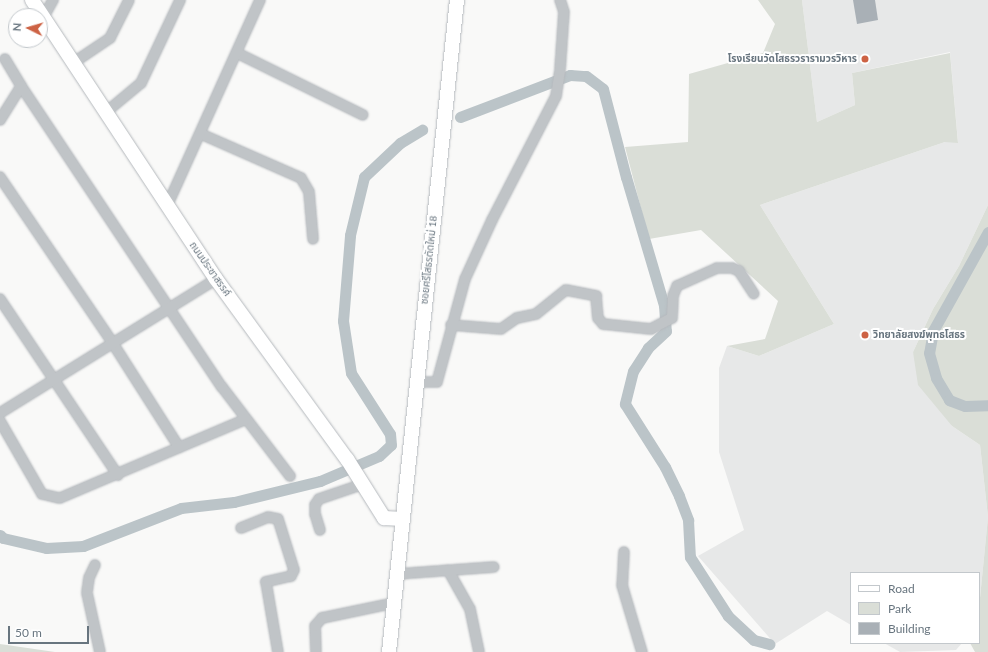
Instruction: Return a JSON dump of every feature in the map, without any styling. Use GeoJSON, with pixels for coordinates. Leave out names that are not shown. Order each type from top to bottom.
{"type":"FeatureCollection","features":[{"type":"Feature","properties":{"kind":"street"},"geometry":{"type":"LineString","coordinates":[[48,10],[54,0]]}},
{"type":"Feature","properties":{"kind":"street"},"geometry":{"type":"LineString","coordinates":[[73,63],[110,38],[129,0]]}},
{"type":"Feature","properties":{"kind":"street"},"geometry":{"type":"LineString","coordinates":[[105,113],[141,84],[180,0]]}},
{"type":"Feature","properties":{"kind":"street"},"geometry":{"type":"LineString","coordinates":[[167,206],[201,134],[260,0]]}},
{"type":"Feature","properties":{"kind":"street","name":"ซอยศรีโสธรตัดใหม่ 18"},"geometry":{"type":"LineString","coordinates":[[389,652],[457,0]]}},
{"type":"Feature","properties":{"kind":"street"},"geometry":{"type":"LineString","coordinates":[[416,382],[437,382],[451,325],[463,286],[477,252],[550,108],[559,83],[564,12],[560,0]]}},
{"type":"Feature","properties":{"kind":"street","name":"ถนนประชาสรรค์"},"geometry":{"type":"LineString","coordinates":[[48,26],[216,279],[347,459],[384,518],[403,519]]}},
{"type":"Feature","properties":{"kind":"street"},"geometry":{"type":"LineString","coordinates":[[237,53],[363,114]]}},
{"type":"Feature","properties":{"kind":"street"},"geometry":{"type":"LineString","coordinates":[[5,59],[21,86],[169,307],[246,419],[290,476]]}},
{"type":"Feature","properties":{"kind":"street"},"geometry":{"type":"LineString","coordinates":[[0,120],[21,86]]}},
{"type":"Feature","properties":{"kind":"street"},"geometry":{"type":"LineString","coordinates":[[201,134],[301,178],[310,192],[313,239]]}},
{"type":"Feature","properties":{"kind":"street"},"geometry":{"type":"LineString","coordinates":[[0,177],[112,342],[179,447]]}},
{"type":"Feature","properties":{"kind":"street"},"geometry":{"type":"LineString","coordinates":[[451,325],[501,329],[517,318],[536,314],[566,290],[596,296],[598,318],[603,324],[647,329],[664,324],[673,315],[673,296],[677,286],[709,270],[727,268],[738,271],[754,294]]}},
{"type":"Feature","properties":{"kind":"street"},"geometry":{"type":"LineString","coordinates":[[0,413],[112,342],[216,279]]}},
{"type":"Feature","properties":{"kind":"street"},"geometry":{"type":"LineString","coordinates":[[0,299],[118,475]]}},
{"type":"Feature","properties":{"kind":"street"},"geometry":{"type":"LineString","coordinates":[[0,421],[42,494],[60,498],[118,475],[179,447],[246,419]]}},
{"type":"Feature","properties":{"kind":"street"},"geometry":{"type":"LineString","coordinates":[[320,530],[315,514],[315,505],[319,498],[362,481]]}},
{"type":"Feature","properties":{"kind":"street"},"geometry":{"type":"LineString","coordinates":[[241,528],[268,517],[278,519],[294,570],[291,576],[266,582],[278,652]]}},
{"type":"Feature","properties":{"kind":"street"},"geometry":{"type":"LineString","coordinates":[[624,552],[622,585],[642,652]]}},
{"type":"Feature","properties":{"kind":"street"},"geometry":{"type":"LineString","coordinates":[[95,565],[89,578],[87,593],[100,652]]}},
{"type":"Feature","properties":{"kind":"street"},"geometry":{"type":"LineString","coordinates":[[397,574],[494,568]]}},
{"type":"Feature","properties":{"kind":"street"},"geometry":{"type":"LineString","coordinates":[[448,570],[470,610],[479,652]]}},
{"type":"Feature","properties":{"kind":"street"},"geometry":{"type":"LineString","coordinates":[[316,652],[315,626],[322,618],[394,603]]}},
{"type":"Feature","properties":{"kind":"shaded area","name":"วิทยาลัยสงฆ์พุทธโสธร"},"geometry":{"type":"Polygon","coordinates":[[[802,0],[988,0],[988,205],[959,266],[933,309],[913,352],[952,426],[980,445],[988,517],[980,598],[980,572],[850,572],[850,624],[827,611],[775,644],[698,556],[744,530],[719,452],[719,368],[727,346],[759,356],[834,324],[760,205],[945,142],[958,142],[950,52],[852,73],[855,105],[817,122],[802,0]]]}},
{"type":"Feature","properties":{"kind":"shaded area"},"geometry":{"type":"Polygon","coordinates":[[[886,644],[961,644],[956,650],[900,652],[886,644]]]}},
{"type":"Feature","properties":{"kind":"green space"},"geometry":{"type":"Polygon","coordinates":[[[758,0],[802,0],[817,122],[855,105],[852,73],[950,53],[958,143],[945,142],[760,205],[834,324],[759,356],[727,346],[765,339],[778,301],[701,230],[649,239],[625,147],[688,142],[689,74],[763,53],[775,24],[758,0]]]}},
{"type":"Feature","properties":{"kind":"green space"},"geometry":{"type":"Polygon","coordinates":[[[988,205],[988,517],[980,445],[952,426],[918,385],[913,352],[933,309],[959,266],[988,205]]]}},
{"type":"Feature","properties":{"kind":"green space"},"geometry":{"type":"Polygon","coordinates":[[[988,517],[988,652],[975,652],[971,644],[980,644],[980,598],[988,517]]]}},
{"type":"Feature","properties":{"kind":"green space"},"geometry":{"type":"Polygon","coordinates":[[[0,644],[55,652],[0,652],[0,644]]]}},
{"type":"Feature","properties":{"kind":"building"},"geometry":{"type":"Polygon","coordinates":[[[853,0],[875,0],[878,20],[857,24],[853,0]]]}},
{"type":"Feature","properties":{"kind":"waterway"},"geometry":{"type":"LineString","coordinates":[[460,117],[570,75],[586,76],[603,89],[626,177],[664,305],[666,331],[648,348],[633,371],[625,404],[665,467],[679,496],[688,520],[690,557],[728,616],[754,640],[769,644]]}},
{"type":"Feature","properties":{"kind":"waterway"},"geometry":{"type":"LineString","coordinates":[[0,535],[3,538],[46,548],[83,546],[181,508],[234,502],[320,481],[379,456],[391,445],[390,434],[351,373],[343,321],[350,235],[364,177],[400,143],[422,130]]}},
{"type":"Feature","properties":{"kind":"waterway"},"geometry":{"type":"LineString","coordinates":[[988,232],[933,331],[929,353],[936,378],[949,400],[965,406],[988,405]]}},
{"type":"Feature","properties":{"kind":"place","name":"โรงเรียนวัดโสธรวรารามวรวิหาร"},"geometry":{"type":"Point","coordinates":[865,59]}},
{"type":"Feature","properties":{"kind":"place","name":"วิทยาลัยสงฆ์พุทธโสธร"},"geometry":{"type":"Point","coordinates":[865,335]}}]}
